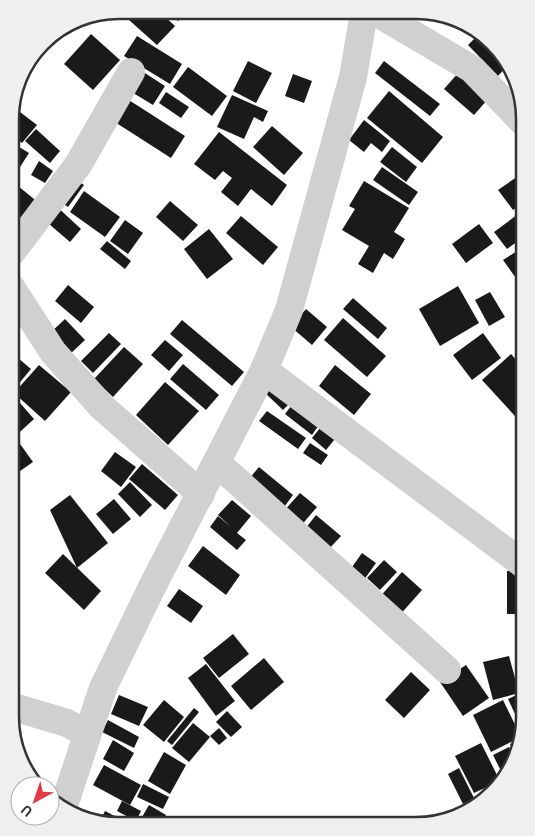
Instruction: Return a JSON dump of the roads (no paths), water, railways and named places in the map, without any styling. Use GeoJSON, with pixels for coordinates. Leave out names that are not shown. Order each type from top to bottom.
{"type":"FeatureCollection","features":[{"type":"Feature","properties":{"kind":"street"},"geometry":{"type":"LineString","coordinates":[[65,802],[86,734],[103,688],[264,370],[289,310],[353,77],[363,19]]}},
{"type":"Feature","properties":{"kind":"street"},"geometry":{"type":"LineString","coordinates":[[387,19],[472,69],[516,115]]}},
{"type":"Feature","properties":{"kind":"street"},"geometry":{"type":"LineString","coordinates":[[19,243],[78,165],[130,72]]}},
{"type":"Feature","properties":{"kind":"street"},"geometry":{"type":"LineString","coordinates":[[19,299],[53,352],[101,406],[201,494]]}},
{"type":"Feature","properties":{"kind":"street"},"geometry":{"type":"LineString","coordinates":[[264,370],[516,559]]}},
{"type":"Feature","properties":{"kind":"street"},"geometry":{"type":"LineString","coordinates":[[217,463],[447,670]]}},
{"type":"Feature","properties":{"kind":"street"},"geometry":{"type":"LineString","coordinates":[[19,709],[67,723],[86,734]]}}]}
